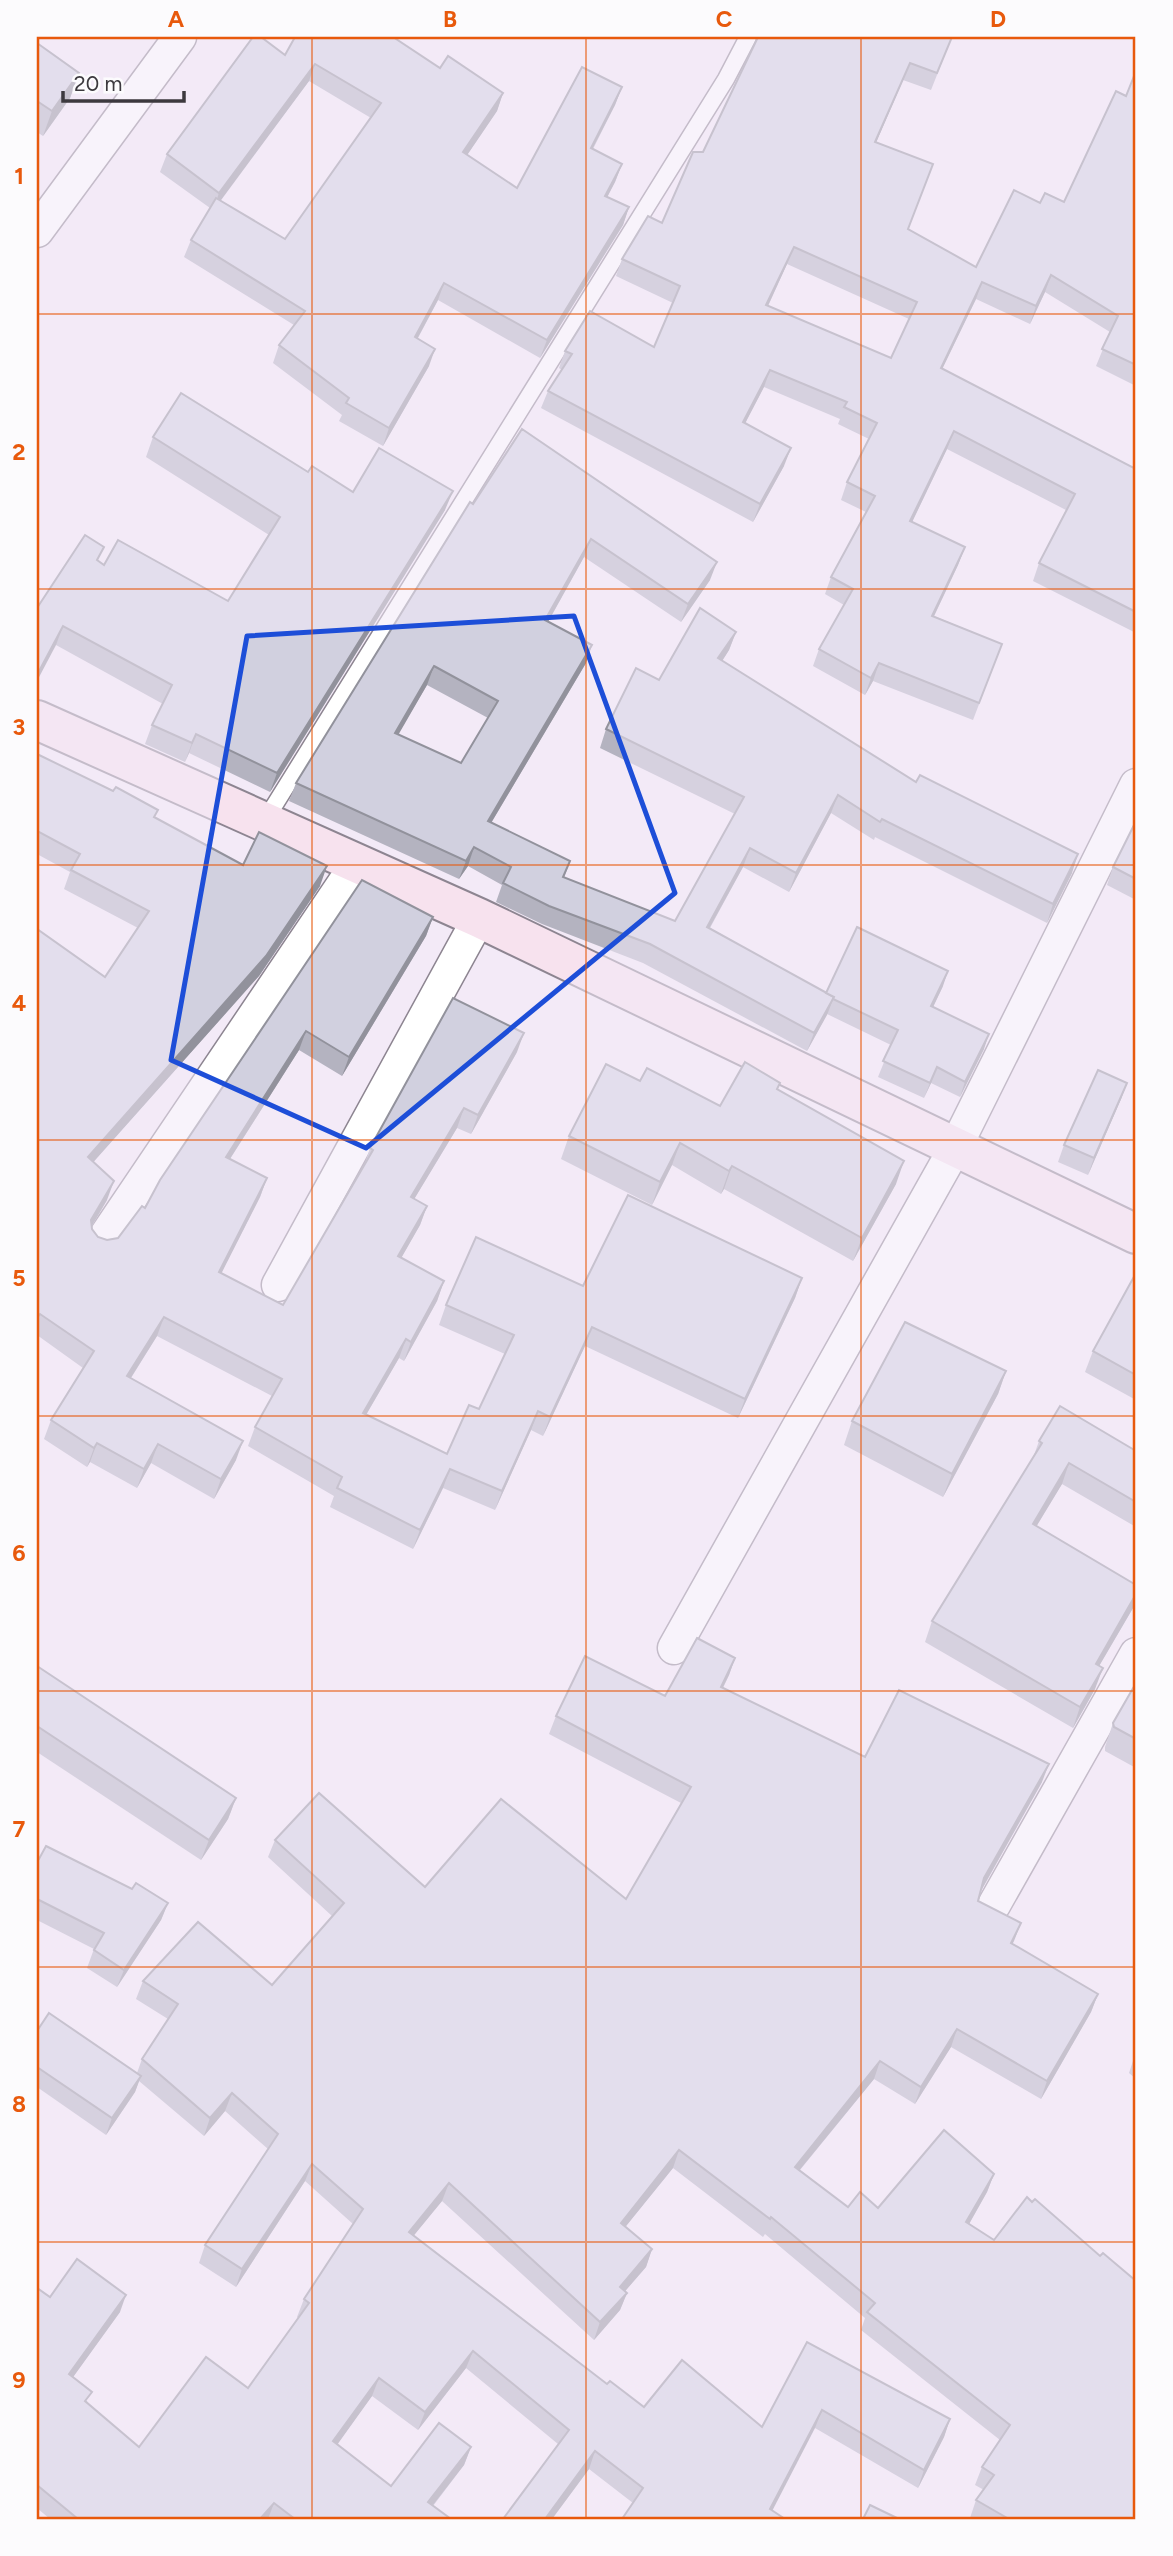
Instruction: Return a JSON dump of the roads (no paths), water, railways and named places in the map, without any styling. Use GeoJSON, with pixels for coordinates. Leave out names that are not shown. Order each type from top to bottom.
{"type":"FeatureCollection","features":[{"type":"Feature","properties":{"kind":"street"},"geometry":{"type":"LineString","coordinates":[[37,231],[180,37]]}},
{"type":"Feature","properties":{"kind":"street"},"geometry":{"type":"LineString","coordinates":[[37,720],[263,824],[479,918],[1136,1234]]}},
{"type":"Feature","properties":{"kind":"street"},"geometry":{"type":"LineString","coordinates":[[674,1648],[955,1148],[1136,785]]}},
{"type":"Feature","properties":{"kind":"street"},"geometry":{"type":"LineString","coordinates":[[102,1241],[356,865]]}},
{"type":"Feature","properties":{"kind":"street"},"geometry":{"type":"LineString","coordinates":[[278,1285],[479,918]]}},
{"type":"Feature","properties":{"kind":"street"},"geometry":{"type":"LineString","coordinates":[[994,1905],[1136,1654]]}},
{"type":"Feature","properties":{"kind":"lane"},"geometry":{"type":"LineString","coordinates":[[263,824],[726,79],[748,37]]}}]}
